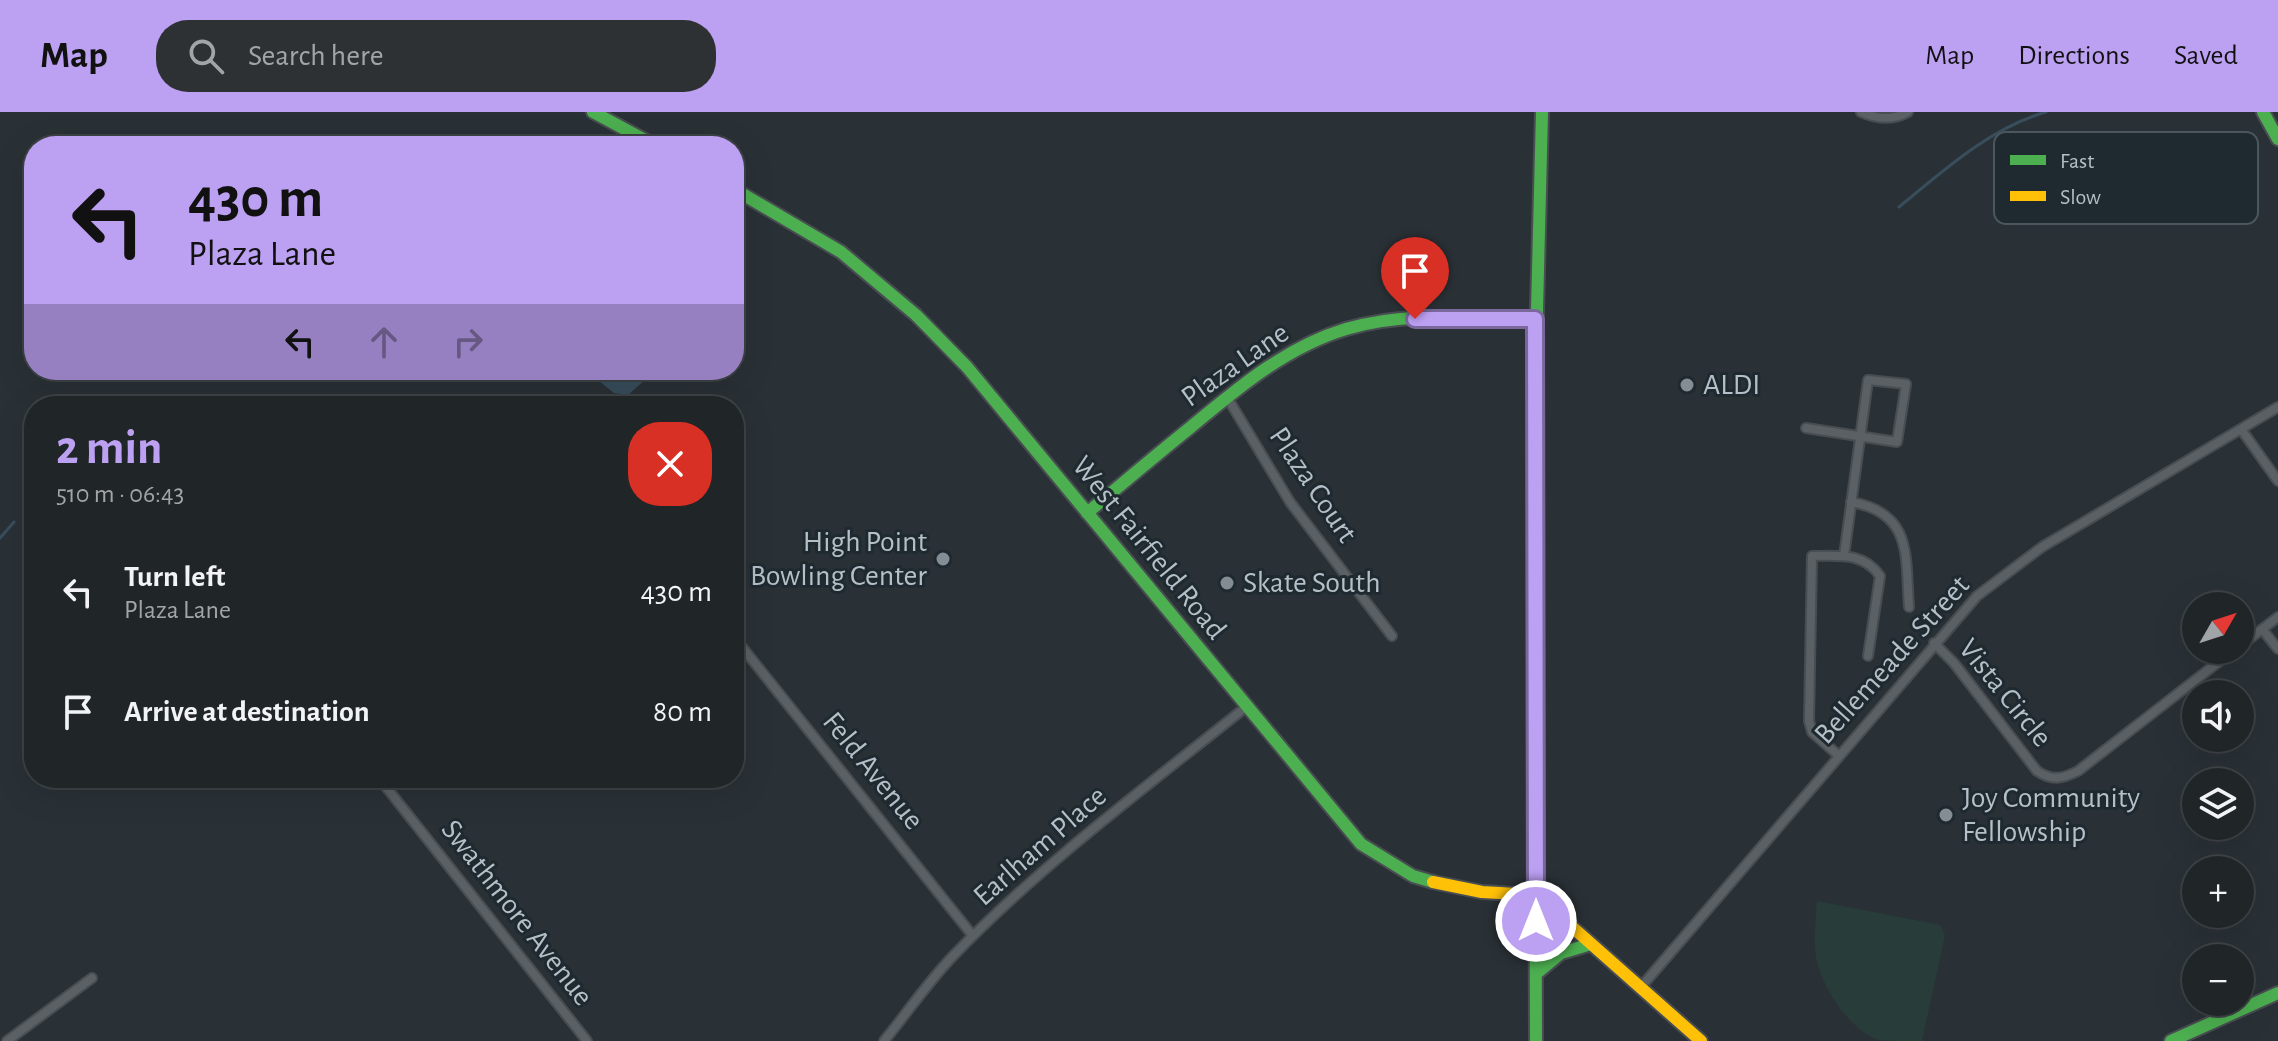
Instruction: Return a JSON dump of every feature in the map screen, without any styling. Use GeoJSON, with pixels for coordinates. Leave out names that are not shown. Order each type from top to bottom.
{"type":"FeatureCollection","features":[{"type":"Feature","properties":{"kind":"main road"},"geometry":{"type":"LineString","coordinates":[[593,112],[637,136]]}},
{"type":"Feature","properties":{"kind":"main road"},"geometry":{"type":"LineString","coordinates":[[1536,1041],[1535,319],[1542,112]]}},
{"type":"Feature","properties":{"kind":"main road"},"geometry":{"type":"LineString","coordinates":[[2263,112],[2278,139]]}},
{"type":"Feature","properties":{"kind":"main road","name":"West Fairfield Road"},"geometry":{"type":"LineString","coordinates":[[744,194],[841,252],[916,315],[967,367],[1361,844],[1413,876],[1482,892],[1536,895]]}},
{"type":"Feature","properties":{"kind":"main road","name":"Plaza Lane"},"geometry":{"type":"LineString","coordinates":[[1087,513],[1227,397],[1272,364],[1324,336],[1375,324],[1415,319],[1535,319]]}},
{"type":"Feature","properties":{"kind":"main road"},"geometry":{"type":"LineString","coordinates":[[1536,895],[1701,1041]]}},
{"type":"Feature","properties":{"kind":"main road"},"geometry":{"type":"LineString","coordinates":[[1536,974],[1568,948],[1591,944]]}},
{"type":"Feature","properties":{"kind":"main road"},"geometry":{"type":"LineString","coordinates":[[2171,1041],[2278,993]]}},
{"type":"Feature","properties":{"kind":"street"},"geometry":{"type":"LineString","coordinates":[[1861,112],[1889,119],[1908,112]]}},
{"type":"Feature","properties":{"kind":"street"},"geometry":{"type":"LineString","coordinates":[[1806,428],[1859,436],[1897,442],[1906,384],[1868,380],[1859,436],[1844,556]]}},
{"type":"Feature","properties":{"kind":"street","name":"Plaza Court"},"geometry":{"type":"LineString","coordinates":[[1227,397],[1290,502],[1392,636]]}},
{"type":"Feature","properties":{"kind":"street","name":"Bellemeade Street"},"geometry":{"type":"LineString","coordinates":[[1641,987],[1977,596],[2018,564],[2278,407]]}},
{"type":"Feature","properties":{"kind":"street"},"geometry":{"type":"LineString","coordinates":[[2241,429],[2278,481]]}},
{"type":"Feature","properties":{"kind":"street"},"geometry":{"type":"LineString","coordinates":[[1851,502],[1878,512],[1902,536],[1908,565],[1909,607]]}},
{"type":"Feature","properties":{"kind":"street"},"geometry":{"type":"LineString","coordinates":[[1838,755],[1812,732],[1809,721],[1812,556],[1865,559],[1880,576],[1868,656]]}},
{"type":"Feature","properties":{"kind":"street"},"geometry":{"type":"LineString","coordinates":[[2254,635],[2278,617]]}},
{"type":"Feature","properties":{"kind":"street"},"geometry":{"type":"LineString","coordinates":[[2262,629],[2278,649]]}},
{"type":"Feature","properties":{"kind":"street","name":"Vista Circle"},"geometry":{"type":"LineString","coordinates":[[1934,643],[1954,663],[2037,771],[2046,777],[2058,779],[2078,771],[2216,664]]}},
{"type":"Feature","properties":{"kind":"street","name":"Feld Avenue"},"geometry":{"type":"LineString","coordinates":[[744,650],[973,936]]}},
{"type":"Feature","properties":{"kind":"street","name":"Earlham Place"},"geometry":{"type":"LineString","coordinates":[[884,1041],[950,958],[973,936],[1059,857],[1246,707]]}},
{"type":"Feature","properties":{"kind":"street","name":"Swathmore Avenue"},"geometry":{"type":"LineString","coordinates":[[387,788],[587,1041]]}},
{"type":"Feature","properties":{"kind":"street"},"geometry":{"type":"LineString","coordinates":[[0,1035],[6,1041],[92,978]]}},
{"type":"Feature","properties":{"kind":"green space"},"geometry":{"type":"Polygon","coordinates":[[[1817,901],[1940,925],[1945,935],[1922,1041],[1879,1040],[1858,1027],[1838,1006],[1824,981],[1816,957],[1817,901]]]}},
{"type":"Feature","properties":{"kind":"water"},"geometry":{"type":"Polygon","coordinates":[[[645,380],[628,395],[614,393],[599,381],[645,380]]]}},
{"type":"Feature","properties":{"kind":"waterway"},"geometry":{"type":"LineString","coordinates":[[1999,132],[2046,112]]}},
{"type":"Feature","properties":{"kind":"waterway"},"geometry":{"type":"LineString","coordinates":[[1899,207],[1994,135]]}},
{"type":"Feature","properties":{"kind":"waterway"},"geometry":{"type":"LineString","coordinates":[[0,538],[14,522]]}},
{"type":"Feature","properties":{"kind":"traffic: fast"},"geometry":{"type":"LineString","coordinates":[[593,112],[637,136]]}},
{"type":"Feature","properties":{"kind":"traffic: fast"},"geometry":{"type":"LineString","coordinates":[[1536,1041],[1534,429],[1542,112]]}},
{"type":"Feature","properties":{"kind":"traffic: fast"},"geometry":{"type":"LineString","coordinates":[[2263,112],[2278,139]]}},
{"type":"Feature","properties":{"kind":"traffic: fast"},"geometry":{"type":"LineString","coordinates":[[744,195],[841,252],[916,315],[967,367],[1361,844],[1413,876],[1433,882]]}},
{"type":"Feature","properties":{"kind":"traffic: fast"},"geometry":{"type":"LineString","coordinates":[[1087,513],[1245,384],[1303,346],[1346,329],[1392,320],[1464,317],[1535,319]]}},
{"type":"Feature","properties":{"kind":"traffic: fast"},"geometry":{"type":"LineString","coordinates":[[1536,974],[1561,953],[1591,944]]}},
{"type":"Feature","properties":{"kind":"traffic: fast"},"geometry":{"type":"LineString","coordinates":[[2171,1041],[2278,993]]}},
{"type":"Feature","properties":{"kind":"traffic: slow"},"geometry":{"type":"LineString","coordinates":[[1433,882],[1482,892],[1536,895],[1701,1041]]}},
{"type":"Feature","properties":{"kind":"place","name":"ALDI"},"geometry":{"type":"Point","coordinates":[1687,385]}},
{"type":"Feature","properties":{"kind":"place","name":"High Point Bowling Center"},"geometry":{"type":"Point","coordinates":[943,559]}},
{"type":"Feature","properties":{"kind":"place","name":"Skate South"},"geometry":{"type":"Point","coordinates":[1227,583]}},
{"type":"Feature","properties":{"kind":"place","name":"Joy Community Fellowship"},"geometry":{"type":"Point","coordinates":[1946,815]}},
{"type":"Feature","properties":{"kind":"route"},"geometry":{"type":"LineString","coordinates":[[1415,319],[1535,319],[1536,921]]}}]}
